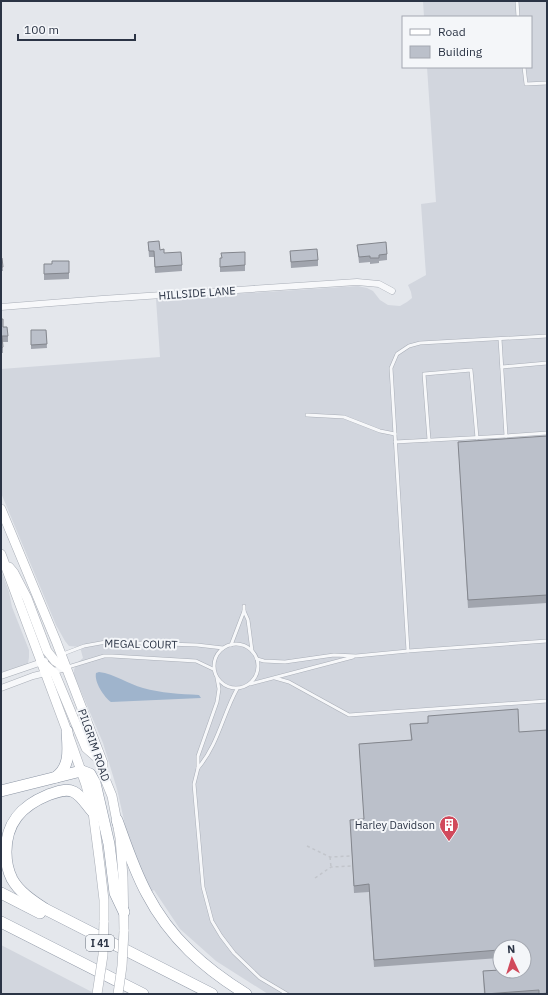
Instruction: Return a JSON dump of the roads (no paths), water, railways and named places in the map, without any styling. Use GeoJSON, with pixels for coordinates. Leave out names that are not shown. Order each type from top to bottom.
{"type":"FeatureCollection","features":[{"type":"Feature","properties":{"kind":"highway"},"geometry":{"type":"LineString","coordinates":[[56,777],[67,763],[67,731]]}},
{"type":"Feature","properties":{"kind":"highway"},"geometry":{"type":"LineString","coordinates":[[1,791],[82,771],[91,776],[96,788],[109,844],[115,893],[124,912]]}},
{"type":"Feature","properties":{"kind":"highway"},"geometry":{"type":"LineString","coordinates":[[93,812],[77,794],[67,790],[55,792],[36,800],[27,807],[19,814],[11,825],[6,843],[7,863],[12,879],[29,898],[46,909],[212,994]]}},
{"type":"Feature","properties":{"kind":"highway"},"geometry":{"type":"LineString","coordinates":[[117,820],[142,885],[166,925],[188,950],[207,968],[246,994]]}},
{"type":"Feature","properties":{"kind":"highway","name":"I 41"},"geometry":{"type":"LineString","coordinates":[[1,893],[199,994]]}},
{"type":"Feature","properties":{"kind":"highway","name":"I 41"},"geometry":{"type":"LineString","coordinates":[[1,922],[143,994]]}},
{"type":"Feature","properties":{"kind":"highway"},"geometry":{"type":"LineString","coordinates":[[1,930],[126,994]]}},
{"type":"Feature","properties":{"kind":"street","name":"HILLSIDE LANE"},"geometry":{"type":"LineString","coordinates":[[1,307],[357,282],[379,284],[392,291]]}},
{"type":"Feature","properties":{"kind":"street","name":"PILGRIM ROAD"},"geometry":{"type":"LineString","coordinates":[[1,509],[61,654],[103,763],[103,774],[112,796],[121,851],[124,912],[122,966],[118,994]]}},
{"type":"Feature","properties":{"kind":"street"},"geometry":{"type":"LineString","coordinates":[[2,558],[14,573],[27,598],[47,651],[52,658],[66,668]]}},
{"type":"Feature","properties":{"kind":"street"},"geometry":{"type":"LineString","coordinates":[[2,558],[41,662],[61,687],[86,748],[103,763]]}},
{"type":"Feature","properties":{"kind":"street"},"geometry":{"type":"LineString","coordinates":[[1,676],[61,654]]}},
{"type":"Feature","properties":{"kind":"street"},"geometry":{"type":"LineString","coordinates":[[1,688],[26,678],[66,668]]}},
{"type":"Feature","properties":{"kind":"street","name":"PILGRIM ROAD"},"geometry":{"type":"LineString","coordinates":[[49,672],[67,731],[82,771],[93,812],[104,894],[103,950],[97,994]]}},
{"type":"Feature","properties":{"kind":"lane"},"geometry":{"type":"LineString","coordinates":[[517,1],[518,16]]}},
{"type":"Feature","properties":{"kind":"lane"},"geometry":{"type":"LineString","coordinates":[[524,68],[526,84],[547,83]]}},
{"type":"Feature","properties":{"kind":"lane"},"geometry":{"type":"LineString","coordinates":[[408,651],[391,368],[396,354],[409,346],[420,343],[547,336]]}},
{"type":"Feature","properties":{"kind":"lane"},"geometry":{"type":"LineString","coordinates":[[500,339],[506,436]]}},
{"type":"Feature","properties":{"kind":"lane"},"geometry":{"type":"LineString","coordinates":[[502,367],[547,363]]}},
{"type":"Feature","properties":{"kind":"lane"},"geometry":{"type":"LineString","coordinates":[[430,440],[424,374],[471,370],[477,438]]}},
{"type":"Feature","properties":{"kind":"lane"},"geometry":{"type":"LineString","coordinates":[[307,416],[344,417],[380,431],[395,434]]}},
{"type":"Feature","properties":{"kind":"lane"},"geometry":{"type":"LineString","coordinates":[[395,442],[547,433]]}},
{"type":"Feature","properties":{"kind":"lane"},"geometry":{"type":"LineString","coordinates":[[231,645],[244,611],[244,606]]}},
{"type":"Feature","properties":{"kind":"lane"},"geometry":{"type":"LineString","coordinates":[[244,611],[248,620],[252,651]]}},
{"type":"Feature","properties":{"kind":"lane"},"geometry":{"type":"LineString","coordinates":[[257,659],[264,661],[285,662],[334,655],[356,656],[547,641]]}},
{"type":"Feature","properties":{"kind":"lane","name":"MEGAL COURT"},"geometry":{"type":"LineString","coordinates":[[61,654],[84,646],[106,642],[197,645],[223,648]]}},
{"type":"Feature","properties":{"kind":"lane"},"geometry":{"type":"LineString","coordinates":[[250,684],[256,677],[259,668],[257,659],[252,651],[245,646],[235,644],[223,648],[214,660],[213,669],[217,678],[219,690],[217,702],[198,756],[198,768],[195,777],[194,793],[202,887],[212,921],[234,953],[260,978],[287,994]]}},
{"type":"Feature","properties":{"kind":"lane","name":"MEGAL COURT"},"geometry":{"type":"LineString","coordinates":[[66,668],[104,656],[112,656],[196,661],[213,669]]}},
{"type":"Feature","properties":{"kind":"lane"},"geometry":{"type":"LineString","coordinates":[[217,678],[223,685],[232,689],[237,689],[250,684],[356,656]]}},
{"type":"Feature","properties":{"kind":"lane"},"geometry":{"type":"LineString","coordinates":[[275,678],[289,682],[349,715],[547,701]]}},
{"type":"Feature","properties":{"kind":"lane"},"geometry":{"type":"LineString","coordinates":[[198,768],[206,759],[224,720],[230,701],[237,689]]}},
{"type":"Feature","properties":{"kind":"water"},"geometry":{"type":"Polygon","coordinates":[[[99,672],[150,690],[199,695],[201,698],[111,702],[105,697],[98,685],[96,673],[99,672]]]}},
{"type":"Feature","properties":{"kind":"place","name":"Harley Davidson"},"geometry":{"type":"Point","coordinates":[449,842]}}]}
